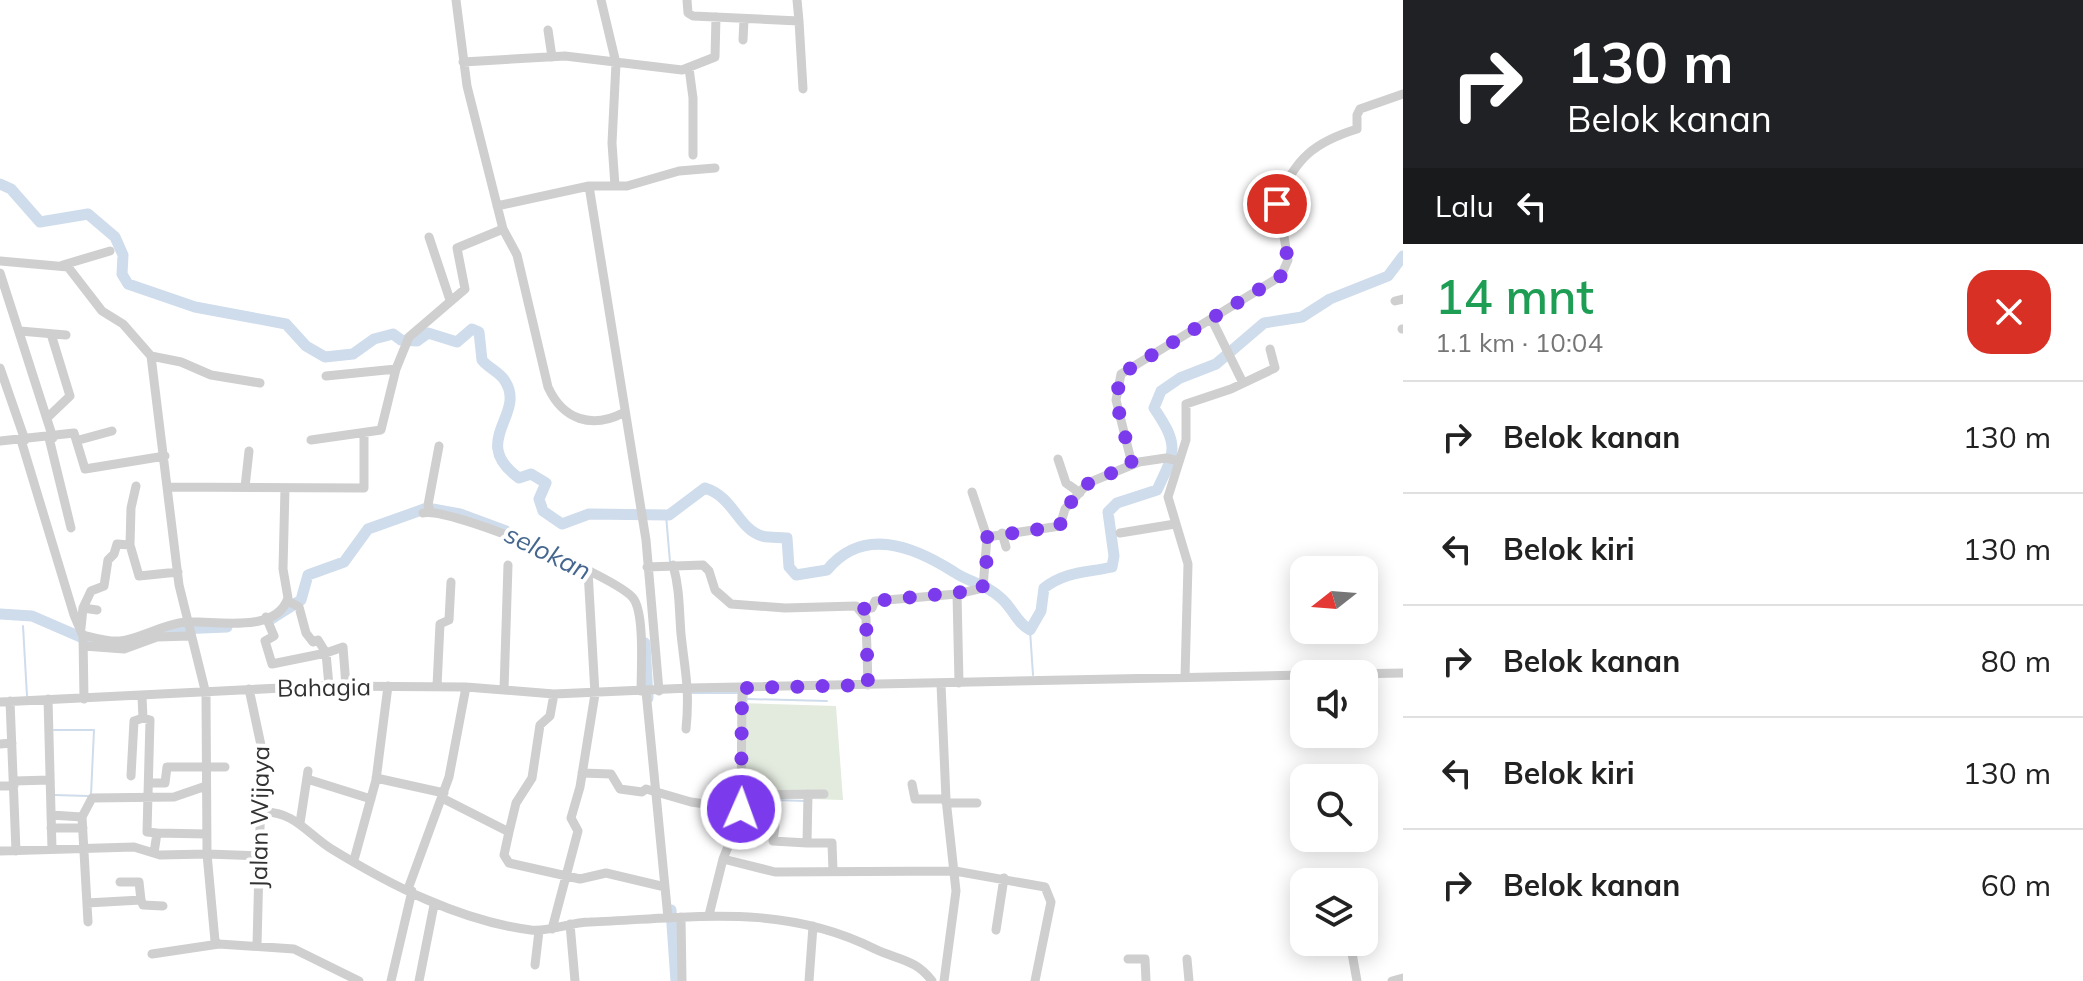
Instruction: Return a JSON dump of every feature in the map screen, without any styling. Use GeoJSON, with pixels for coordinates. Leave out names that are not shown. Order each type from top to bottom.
{"type":"FeatureCollection","features":[{"type":"Feature","properties":{"kind":"street"},"geometry":{"type":"LineString","coordinates":[[456,0],[463,62],[497,206],[503,229],[517,255],[552,395],[565,410],[584,421],[603,422],[623,413]]}},
{"type":"Feature","properties":{"kind":"street"},"geometry":{"type":"LineString","coordinates":[[601,0],[616,63],[612,143],[615,186]]}},
{"type":"Feature","properties":{"kind":"street"},"geometry":{"type":"LineString","coordinates":[[687,0],[690,14],[799,21]]}},
{"type":"Feature","properties":{"kind":"street"},"geometry":{"type":"LineString","coordinates":[[797,0],[803,89]]}},
{"type":"Feature","properties":{"kind":"street"},"geometry":{"type":"LineString","coordinates":[[463,62],[552,57],[676,70],[689,68],[715,57],[716,17]]}},
{"type":"Feature","properties":{"kind":"street"},"geometry":{"type":"LineString","coordinates":[[743,40],[744,19]]}},
{"type":"Feature","properties":{"kind":"street"},"geometry":{"type":"LineString","coordinates":[[548,30],[552,57]]}},
{"type":"Feature","properties":{"kind":"street"},"geometry":{"type":"LineString","coordinates":[[689,68],[693,98],[693,155]]}},
{"type":"Feature","properties":{"kind":"street"},"geometry":{"type":"LineString","coordinates":[[1132,464],[1116,400],[1121,374],[1277,281],[1285,271],[1288,260],[1278,201],[1308,151],[1335,135],[1357,129],[1360,109],[1403,94]]}},
{"type":"Feature","properties":{"kind":"street"},"geometry":{"type":"LineString","coordinates":[[497,206],[589,186],[627,186],[679,171],[715,168]]}},
{"type":"Feature","properties":{"kind":"street"},"geometry":{"type":"LineString","coordinates":[[589,186],[623,413],[642,514],[647,567],[649,691]]}},
{"type":"Feature","properties":{"kind":"street"},"geometry":{"type":"LineString","coordinates":[[311,440],[364,435],[382,429],[406,341],[466,286],[457,248],[503,229]]}},
{"type":"Feature","properties":{"kind":"street"},"geometry":{"type":"LineString","coordinates":[[429,237],[450,300]]}},
{"type":"Feature","properties":{"kind":"street"},"geometry":{"type":"LineString","coordinates":[[0,261],[63,265],[110,251]]}},
{"type":"Feature","properties":{"kind":"street"},"geometry":{"type":"LineString","coordinates":[[63,265],[102,311],[123,324],[151,356],[178,572],[188,629],[206,694],[207,854],[213,937],[219,944]]}},
{"type":"Feature","properties":{"kind":"street"},"geometry":{"type":"LineString","coordinates":[[0,273],[47,418],[71,528]]}},
{"type":"Feature","properties":{"kind":"street"},"geometry":{"type":"LineString","coordinates":[[1212,320],[1243,383]]}},
{"type":"Feature","properties":{"kind":"street"},"geometry":{"type":"LineString","coordinates":[[20,331],[66,335]]}},
{"type":"Feature","properties":{"kind":"street"},"geometry":{"type":"LineString","coordinates":[[47,418],[70,396],[51,334]]}},
{"type":"Feature","properties":{"kind":"street"},"geometry":{"type":"LineString","coordinates":[[1185,677],[1188,564],[1169,492],[1173,460],[1186,440],[1186,402],[1243,383],[1275,368],[1270,349]]}},
{"type":"Feature","properties":{"kind":"street"},"geometry":{"type":"LineString","coordinates":[[151,356],[181,362],[211,375],[260,383]]}},
{"type":"Feature","properties":{"kind":"street"},"geometry":{"type":"LineString","coordinates":[[0,368],[82,635]]}},
{"type":"Feature","properties":{"kind":"street"},"geometry":{"type":"LineString","coordinates":[[326,376],[396,369]]}},
{"type":"Feature","properties":{"kind":"street"},"geometry":{"type":"LineString","coordinates":[[79,440],[112,431]]}},
{"type":"Feature","properties":{"kind":"street"},"geometry":{"type":"LineString","coordinates":[[0,441],[51,438],[74,433],[79,440],[85,469],[165,456]]}},
{"type":"Feature","properties":{"kind":"street"},"geometry":{"type":"LineString","coordinates":[[167,487],[364,488],[364,435]]}},
{"type":"Feature","properties":{"kind":"street"},"geometry":{"type":"LineString","coordinates":[[439,446],[428,510],[473,521],[588,571],[621,589],[635,602],[649,691],[665,887],[682,981]]}},
{"type":"Feature","properties":{"kind":"street"},"geometry":{"type":"LineString","coordinates":[[245,487],[249,451]]}},
{"type":"Feature","properties":{"kind":"street"},"geometry":{"type":"LineString","coordinates":[[1058,459],[1066,483],[1080,493]]}},
{"type":"Feature","properties":{"kind":"street"},"geometry":{"type":"LineString","coordinates":[[987,537],[1060,526],[1063,512],[1088,483],[1132,464],[1173,460]]}},
{"type":"Feature","properties":{"kind":"street"},"geometry":{"type":"LineString","coordinates":[[136,486],[131,508],[130,545],[139,576],[178,572]]}},
{"type":"Feature","properties":{"kind":"street"},"geometry":{"type":"LineString","coordinates":[[285,488],[283,569],[288,602]]}},
{"type":"Feature","properties":{"kind":"street"},"geometry":{"type":"LineString","coordinates":[[647,567],[707,567],[715,590],[731,604],[785,608],[851,604],[861,609],[872,608],[875,601],[957,594],[984,585],[987,537],[972,492]]}},
{"type":"Feature","properties":{"kind":"street"},"geometry":{"type":"LineString","coordinates":[[1120,533],[1175,524]]}},
{"type":"Feature","properties":{"kind":"street"},"geometry":{"type":"LineString","coordinates":[[1002,533],[1006,547]]}},
{"type":"Feature","properties":{"kind":"street"},"geometry":{"type":"LineString","coordinates":[[84,699],[83,608],[91,591],[104,586],[108,560],[115,553],[116,545],[130,545]]}},
{"type":"Feature","properties":{"kind":"street"},"geometry":{"type":"LineString","coordinates":[[504,690],[508,565]]}},
{"type":"Feature","properties":{"kind":"street"},"geometry":{"type":"LineString","coordinates":[[671,566],[679,587],[688,690],[686,729]]}},
{"type":"Feature","properties":{"kind":"street"},"geometry":{"type":"LineString","coordinates":[[552,929],[578,831],[570,820],[582,773],[595,694],[588,571]]}},
{"type":"Feature","properties":{"kind":"street"},"geometry":{"type":"LineString","coordinates":[[437,686],[440,624],[449,621],[451,582]]}},
{"type":"Feature","properties":{"kind":"street"},"geometry":{"type":"LineString","coordinates":[[957,594],[959,683]]}},
{"type":"Feature","properties":{"kind":"street"},"geometry":{"type":"LineString","coordinates":[[82,635],[124,641],[152,628],[188,629],[246,623],[267,619],[288,602]]}},
{"type":"Feature","properties":{"kind":"street"},"geometry":{"type":"LineString","coordinates":[[288,602],[299,607],[306,633],[313,642],[318,640],[326,653],[329,686]]}},
{"type":"Feature","properties":{"kind":"street"},"geometry":{"type":"LineString","coordinates":[[83,608],[97,610]]}},
{"type":"Feature","properties":{"kind":"street"},"geometry":{"type":"LineString","coordinates":[[861,609],[866,618],[868,685]]}},
{"type":"Feature","properties":{"kind":"street"},"geometry":{"type":"LineString","coordinates":[[267,619],[274,636],[265,641],[272,664],[343,647],[346,686]]}},
{"type":"Feature","properties":{"kind":"street"},"geometry":{"type":"LineString","coordinates":[[1378,673],[1403,673]]}},
{"type":"Feature","properties":{"kind":"street","name":"Bahagia"},"geometry":{"type":"LineString","coordinates":[[5,702],[329,686],[437,686],[595,694],[1290,675]]}},
{"type":"Feature","properties":{"kind":"street"},"geometry":{"type":"LineString","coordinates":[[941,684],[946,801],[955,871],[955,913],[944,981]]}},
{"type":"Feature","properties":{"kind":"street"},"geometry":{"type":"LineString","coordinates":[[354,860],[376,778],[388,686]]}},
{"type":"Feature","properties":{"kind":"street"},"geometry":{"type":"LineString","coordinates":[[391,981],[411,892],[460,734],[466,687]]}},
{"type":"Feature","properties":{"kind":"street","name":"Jalan Wijaya"},"geometry":{"type":"LineString","coordinates":[[249,689],[260,731],[263,812],[257,945]]}},
{"type":"Feature","properties":{"kind":"street"},"geometry":{"type":"LineString","coordinates":[[709,915],[723,859],[737,830],[744,795],[742,692]]}},
{"type":"Feature","properties":{"kind":"street"},"geometry":{"type":"LineString","coordinates":[[554,694],[550,716],[541,724],[537,737],[532,778],[516,803],[504,855],[507,862],[580,879],[606,873],[665,887]]}},
{"type":"Feature","properties":{"kind":"street"},"geometry":{"type":"LineString","coordinates":[[142,697],[143,718]]}},
{"type":"Feature","properties":{"kind":"street"},"geometry":{"type":"LineString","coordinates":[[48,699],[54,828],[52,849]]}},
{"type":"Feature","properties":{"kind":"street"},"geometry":{"type":"LineString","coordinates":[[5,702],[12,743],[16,851]]}},
{"type":"Feature","properties":{"kind":"street"},"geometry":{"type":"LineString","coordinates":[[131,776],[134,721],[143,718],[150,720],[147,832],[207,834]]}},
{"type":"Feature","properties":{"kind":"street"},"geometry":{"type":"LineString","coordinates":[[0,744],[12,743]]}},
{"type":"Feature","properties":{"kind":"street"},"geometry":{"type":"LineString","coordinates":[[149,783],[165,783],[167,767],[225,767]]}},
{"type":"Feature","properties":{"kind":"street"},"geometry":{"type":"LineString","coordinates":[[582,773],[611,774],[620,789],[658,792],[741,809]]}},
{"type":"Feature","properties":{"kind":"street"},"geometry":{"type":"LineString","coordinates":[[300,823],[308,775],[371,799]]}},
{"type":"Feature","properties":{"kind":"street"},"geometry":{"type":"LineString","coordinates":[[376,778],[443,796],[509,832]]}},
{"type":"Feature","properties":{"kind":"street"},"geometry":{"type":"LineString","coordinates":[[0,786],[50,780]]}},
{"type":"Feature","properties":{"kind":"street"},"geometry":{"type":"LineString","coordinates":[[912,784],[915,799],[977,803]]}},
{"type":"Feature","properties":{"kind":"street"},"geometry":{"type":"LineString","coordinates":[[88,922],[82,822],[92,798],[174,797],[206,786]]}},
{"type":"Feature","properties":{"kind":"street"},"geometry":{"type":"LineString","coordinates":[[744,795],[808,799],[824,794]]}},
{"type":"Feature","properties":{"kind":"street"},"geometry":{"type":"LineString","coordinates":[[807,843],[808,799]]}},
{"type":"Feature","properties":{"kind":"street"},"geometry":{"type":"LineString","coordinates":[[263,812],[278,813],[300,823],[331,848],[411,892],[466,914],[539,931],[570,924],[756,915],[813,926],[915,963],[932,981]]}},
{"type":"Feature","properties":{"kind":"street"},"geometry":{"type":"LineString","coordinates":[[763,813],[761,824],[775,826],[773,841],[832,843],[833,871]]}},
{"type":"Feature","properties":{"kind":"street"},"geometry":{"type":"LineString","coordinates":[[53,815],[82,822]]}},
{"type":"Feature","properties":{"kind":"street"},"geometry":{"type":"LineString","coordinates":[[54,828],[82,822]]}},
{"type":"Feature","properties":{"kind":"street"},"geometry":{"type":"LineString","coordinates":[[154,853],[157,833]]}},
{"type":"Feature","properties":{"kind":"street"},"geometry":{"type":"LineString","coordinates":[[0,851],[134,847],[154,853],[261,856]]}},
{"type":"Feature","properties":{"kind":"street"},"geometry":{"type":"LineString","coordinates":[[723,859],[775,872],[955,871],[1045,887],[1051,896],[1035,981]]}},
{"type":"Feature","properties":{"kind":"street"},"geometry":{"type":"LineString","coordinates":[[996,930],[1004,878]]}},
{"type":"Feature","properties":{"kind":"street"},"geometry":{"type":"LineString","coordinates":[[120,882],[139,882],[143,905],[163,906]]}},
{"type":"Feature","properties":{"kind":"street"},"geometry":{"type":"LineString","coordinates":[[87,903],[141,900]]}},
{"type":"Feature","properties":{"kind":"street"},"geometry":{"type":"LineString","coordinates":[[419,981],[434,905]]}},
{"type":"Feature","properties":{"kind":"street"},"geometry":{"type":"LineString","coordinates":[[570,924],[575,981]]}},
{"type":"Feature","properties":{"kind":"street"},"geometry":{"type":"LineString","coordinates":[[809,981],[813,926]]}},
{"type":"Feature","properties":{"kind":"street"},"geometry":{"type":"LineString","coordinates":[[535,965],[539,931]]}},
{"type":"Feature","properties":{"kind":"street"},"geometry":{"type":"LineString","coordinates":[[152,954],[219,944],[257,945],[301,951],[359,981]]}},
{"type":"Feature","properties":{"kind":"street"},"geometry":{"type":"LineString","coordinates":[[1353,956],[1357,981]]}},
{"type":"Feature","properties":{"kind":"street"},"geometry":{"type":"LineString","coordinates":[[1128,959],[1145,959],[1146,981]]}},
{"type":"Feature","properties":{"kind":"street"},"geometry":{"type":"LineString","coordinates":[[1187,959],[1189,981]]}},
{"type":"Feature","properties":{"kind":"street"},"geometry":{"type":"LineString","coordinates":[[1392,981],[1403,978]]}},
{"type":"Feature","properties":{"kind":"shaded area"},"geometry":{"type":"Polygon","coordinates":[[[738,703],[836,706],[843,800],[742,797],[738,703]]]}},
{"type":"Feature","properties":{"kind":"waterway"},"geometry":{"type":"LineString","coordinates":[[0,184],[11,189],[40,222],[88,214],[115,237],[123,255],[122,274],[128,284],[195,307],[286,324],[306,346],[325,357],[353,354],[374,339],[393,334],[401,340],[417,341],[428,333],[457,342],[472,329],[479,332],[482,360],[503,378],[510,393],[498,452],[505,465],[519,478],[531,474],[546,483],[539,499],[543,511],[562,524],[589,514],[669,515],[705,488],[723,498],[754,532],[765,537],[787,538],[789,567],[796,575],[827,570],[841,556],[872,544],[905,548],[990,590],[1030,630],[1041,611],[1044,588],[1068,575],[1112,567],[1114,556],[1108,512],[1117,503],[1157,490],[1172,448],[1168,431],[1154,408],[1161,391],[1180,378],[1216,364],[1264,323],[1302,317],[1330,299],[1388,276],[1403,256]]}},
{"type":"Feature","properties":{"kind":"waterway","name":"selokan"},"geometry":{"type":"LineString","coordinates":[[271,619],[301,600],[308,575],[344,562],[368,529],[427,508],[460,514],[506,531]]}},
{"type":"Feature","properties":{"kind":"waterway"},"geometry":{"type":"LineString","coordinates":[[666,515],[670,562]]}},
{"type":"Feature","properties":{"kind":"waterway"},"geometry":{"type":"LineString","coordinates":[[0,614],[32,616],[92,642]]}},
{"type":"Feature","properties":{"kind":"waterway"},"geometry":{"type":"LineString","coordinates":[[23,626],[27,696]]}},
{"type":"Feature","properties":{"kind":"waterway","name":"selokan"},"geometry":{"type":"LineString","coordinates":[[150,636],[179,629],[227,627]]}},
{"type":"Feature","properties":{"kind":"waterway"},"geometry":{"type":"LineString","coordinates":[[1030,630],[1033,675]]}},
{"type":"Feature","properties":{"kind":"waterway","name":"selokan"},"geometry":{"type":"LineString","coordinates":[[645,643],[648,698]]}},
{"type":"Feature","properties":{"kind":"waterway"},"geometry":{"type":"LineString","coordinates":[[692,693],[737,693]]}},
{"type":"Feature","properties":{"kind":"waterway"},"geometry":{"type":"LineString","coordinates":[[746,707],[747,694]]}},
{"type":"Feature","properties":{"kind":"waterway"},"geometry":{"type":"LineString","coordinates":[[748,699],[827,701]]}},
{"type":"Feature","properties":{"kind":"waterway"},"geometry":{"type":"LineString","coordinates":[[54,730],[94,730],[91,795]]}},
{"type":"Feature","properties":{"kind":"waterway"},"geometry":{"type":"LineString","coordinates":[[54,795],[88,796]]}},
{"type":"Feature","properties":{"kind":"waterway"},"geometry":{"type":"LineString","coordinates":[[752,799],[805,801]]}},
{"type":"Feature","properties":{"kind":"waterway","name":"selokan"},"geometry":{"type":"LineString","coordinates":[[671,910],[676,981]]}},
{"type":"Feature","properties":{"kind":"route"},"geometry":{"type":"LineString","coordinates":[[741,809],[742,688],[868,685],[866,618],[861,609],[872,608],[875,601],[981,590],[986,579],[987,537],[1017,530],[1060,526],[1063,512],[1074,503],[1085,485],[1132,464],[1116,400],[1121,374],[1277,281],[1285,271],[1288,260],[1277,204]]}}]}
